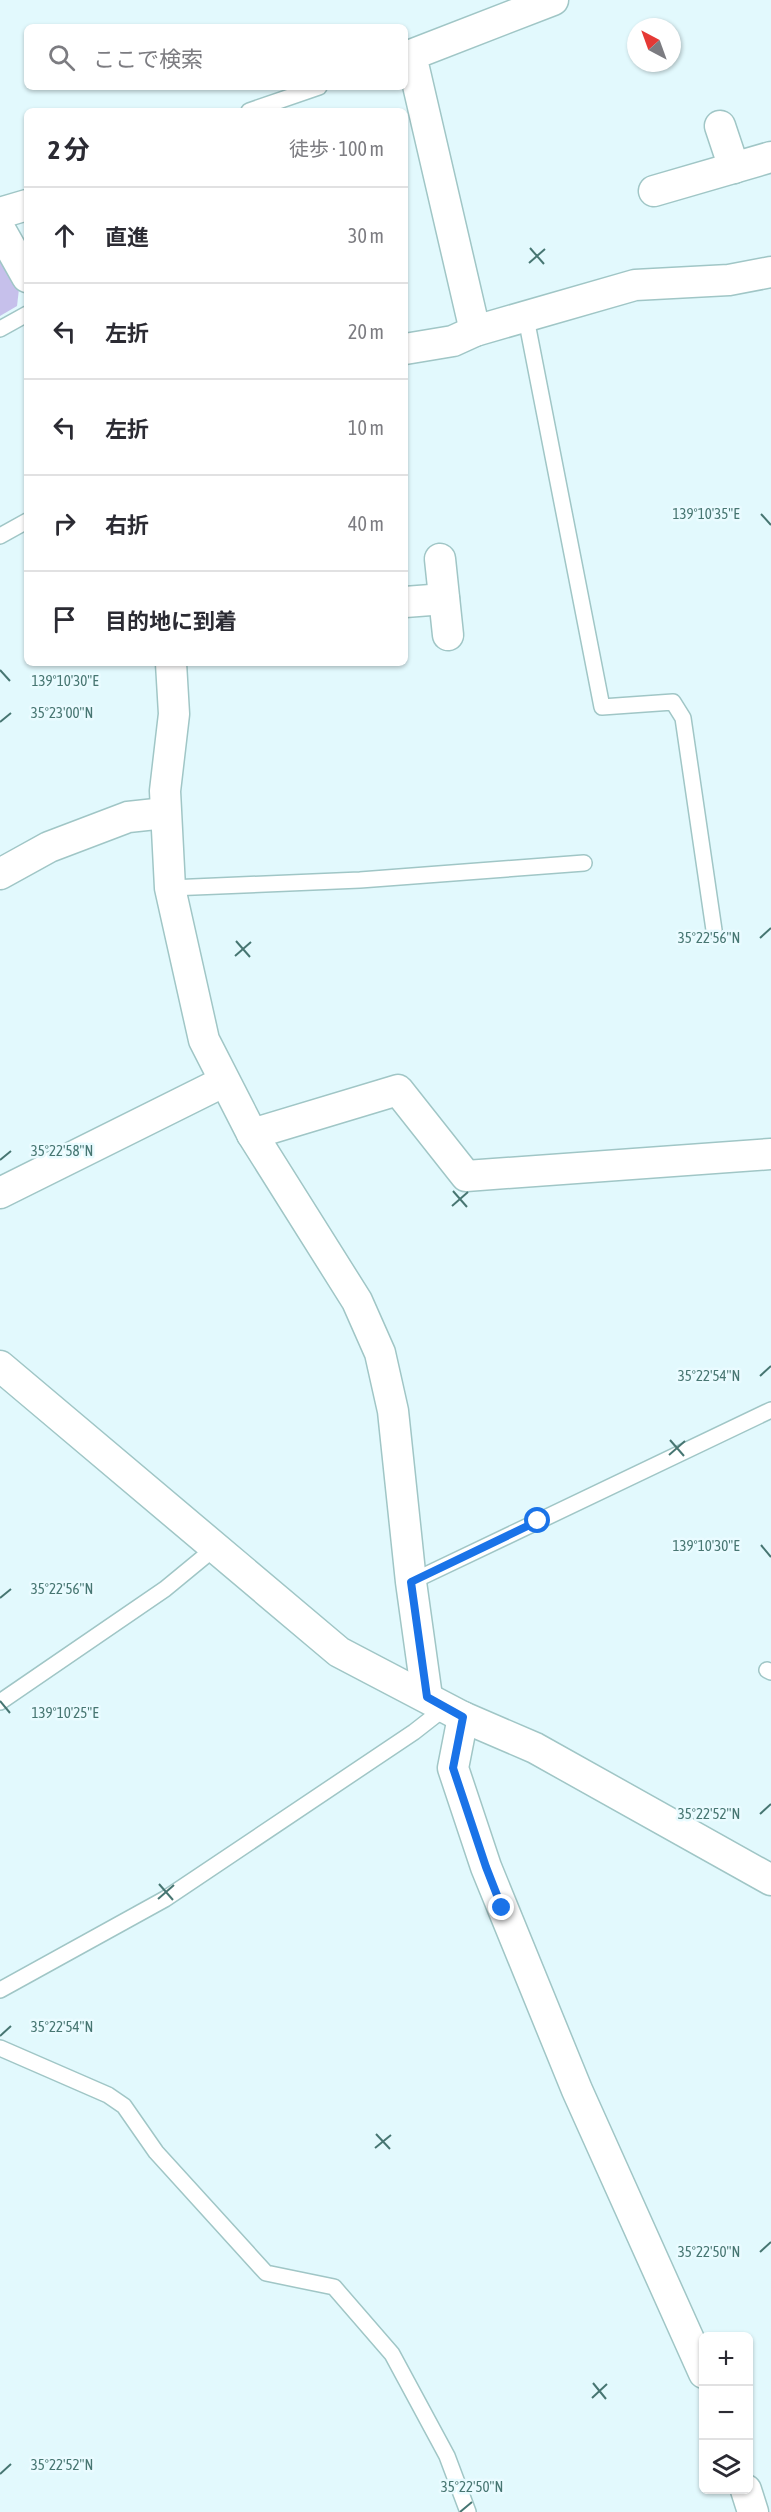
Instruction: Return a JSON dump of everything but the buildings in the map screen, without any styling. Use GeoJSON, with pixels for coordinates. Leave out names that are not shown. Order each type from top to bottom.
{"type":"FeatureCollection","features":[{"type":"Feature","properties":{"kind":"street"},"geometry":{"type":"LineString","coordinates":[[475,331],[408,57],[553,0]]}},
{"type":"Feature","properties":{"kind":"street"},"geometry":{"type":"LineString","coordinates":[[720,126],[734,168]]}},
{"type":"Feature","properties":{"kind":"street"},"geometry":{"type":"LineString","coordinates":[[654,190],[771,157]]}},
{"type":"Feature","properties":{"kind":"street"},"geometry":{"type":"LineString","coordinates":[[0,213],[24,206]]}},
{"type":"Feature","properties":{"kind":"street"},"geometry":{"type":"LineString","coordinates":[[0,229],[24,272]]}},
{"type":"Feature","properties":{"kind":"street"},"geometry":{"type":"LineString","coordinates":[[408,348],[453,341],[475,331],[635,285],[729,280],[771,272]]}},
{"type":"Feature","properties":{"kind":"street"},"geometry":{"type":"LineString","coordinates":[[440,559],[448,635]]}},
{"type":"Feature","properties":{"kind":"street"},"geometry":{"type":"LineString","coordinates":[[408,602],[444,599]]}},
{"type":"Feature","properties":{"kind":"street"},"geometry":{"type":"LineString","coordinates":[[171,666],[174,714],[165,790],[170,888],[204,1040],[223,1082],[252,1134],[357,1301],[380,1353],[393,1412],[411,1582],[446,1707],[453,1768],[486,1867],[577,2090],[699,2362]]}},
{"type":"Feature","properties":{"kind":"street"},"geometry":{"type":"LineString","coordinates":[[0,874],[49,847],[118,821],[165,813]]}},
{"type":"Feature","properties":{"kind":"street"},"geometry":{"type":"LineString","coordinates":[[0,1193],[223,1082]]}},
{"type":"Feature","properties":{"kind":"street"},"geometry":{"type":"LineString","coordinates":[[252,1134],[398,1090],[466,1176],[771,1155]]}},
{"type":"Feature","properties":{"kind":"street"},"geometry":{"type":"LineString","coordinates":[[0,1366],[339,1652],[446,1707],[535,1749],[771,1880]]}},
{"type":"Feature","properties":{"kind":"street"},"geometry":{"type":"LineString","coordinates":[[747,2494],[753,2512]]}},
{"type":"Feature","properties":{"kind":"lane"},"geometry":{"type":"LineString","coordinates":[[258,108],[310,90]]}},
{"type":"Feature","properties":{"kind":"lane"},"geometry":{"type":"LineString","coordinates":[[0,329],[24,316]]}},
{"type":"Feature","properties":{"kind":"lane"},"geometry":{"type":"LineString","coordinates":[[526,318],[602,707],[673,702],[683,718],[714,930]]}},
{"type":"Feature","properties":{"kind":"lane"},"geometry":{"type":"LineString","coordinates":[[0,536],[24,523]]}},
{"type":"Feature","properties":{"kind":"lane"},"geometry":{"type":"LineString","coordinates":[[170,888],[360,880],[584,863]]}},
{"type":"Feature","properties":{"kind":"lane"},"geometry":{"type":"LineString","coordinates":[[411,1582],[771,1410]]}},
{"type":"Feature","properties":{"kind":"lane"},"geometry":{"type":"LineString","coordinates":[[0,1702],[165,1589],[216,1547]]}},
{"type":"Feature","properties":{"kind":"lane"},"geometry":{"type":"LineString","coordinates":[[0,1990],[165,1899],[414,1732],[446,1707]]}},
{"type":"Feature","properties":{"kind":"lane"},"geometry":{"type":"LineString","coordinates":[[0,2048],[108,2095],[124,2106],[156,2152],[266,2273],[334,2287],[392,2354],[447,2456],[468,2512]]}},
{"type":"Feature","properties":{"kind":"shaded area"},"geometry":{"type":"Polygon","coordinates":[[[0,261],[19,289],[17,306],[0,316],[0,261]]]}},
{"type":"Feature","properties":{"kind":"route"},"geometry":{"type":"LineString","coordinates":[[502,1908],[453,1768],[463,1717],[427,1697],[411,1582],[538,1521]]}}]}
